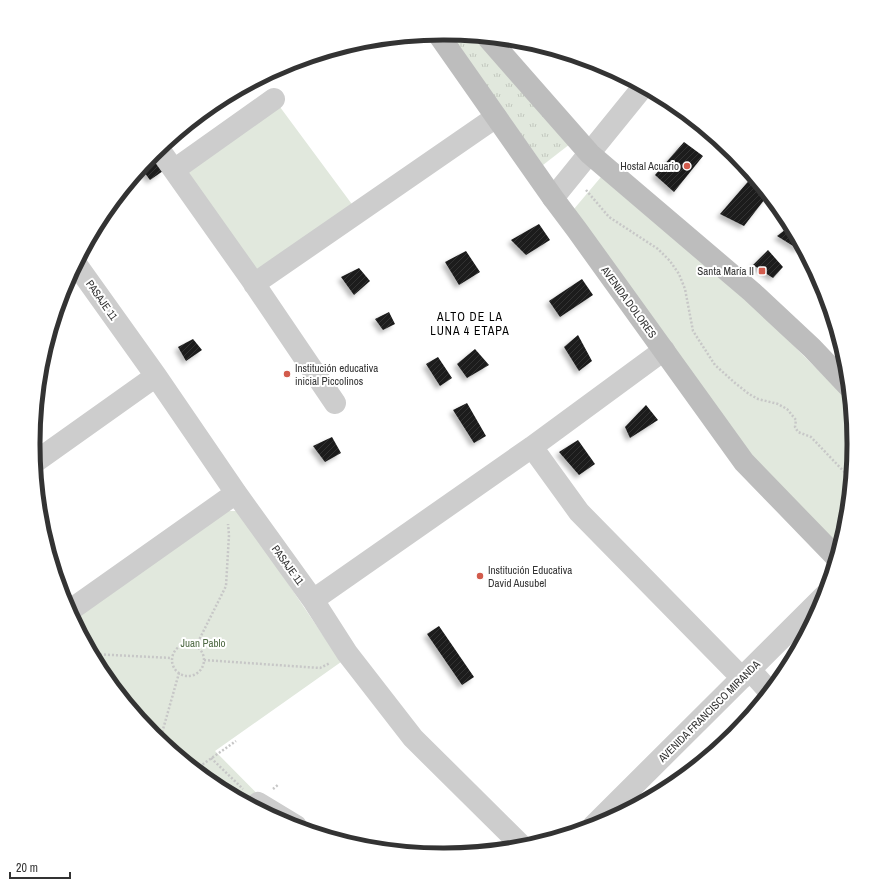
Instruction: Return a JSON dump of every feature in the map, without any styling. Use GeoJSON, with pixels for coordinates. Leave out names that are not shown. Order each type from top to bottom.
{"type":"FeatureCollection","features":[{"type":"Feature","properties":{"kind":"main road","name":"AVENIDA DOLORES"},"geometry":{"type":"LineString","coordinates":[[442,40],[553,198],[744,462],[832,553]]}},
{"type":"Feature","properties":{"kind":"main road"},"geometry":{"type":"LineString","coordinates":[[493,44],[590,154],[752,292],[812,348],[842,379]]}},
{"type":"Feature","properties":{"kind":"street"},"geometry":{"type":"LineString","coordinates":[[553,198],[640,92]]}},
{"type":"Feature","properties":{"kind":"street"},"geometry":{"type":"LineString","coordinates":[[174,170],[274,99]]}},
{"type":"Feature","properties":{"kind":"street"},"geometry":{"type":"LineString","coordinates":[[254,284],[496,117]]}},
{"type":"Feature","properties":{"kind":"street"},"geometry":{"type":"LineString","coordinates":[[163,154],[335,403]]}},
{"type":"Feature","properties":{"kind":"street","name":"PASAJE 11"},"geometry":{"type":"LineString","coordinates":[[80,270],[156,376],[231,496],[313,600],[347,653],[413,738],[517,841]]}},
{"type":"Feature","properties":{"kind":"street"},"geometry":{"type":"LineString","coordinates":[[313,600],[532,447],[664,350]]}},
{"type":"Feature","properties":{"kind":"street"},"geometry":{"type":"LineString","coordinates":[[41,458],[156,376]]}},
{"type":"Feature","properties":{"kind":"street"},"geometry":{"type":"LineString","coordinates":[[532,447],[579,512],[746,674],[765,688]]}},
{"type":"Feature","properties":{"kind":"street"},"geometry":{"type":"LineString","coordinates":[[75,607],[231,496]]}},
{"type":"Feature","properties":{"kind":"street","name":"AVENIDA FRANCISCO MIRANDA"},"geometry":{"type":"LineString","coordinates":[[606,814],[811,609]]}},
{"type":"Feature","properties":{"kind":"path"},"geometry":{"type":"LineString","coordinates":[[584,187],[609,217],[658,249],[670,261],[679,274],[685,289],[694,331],[715,365],[734,384],[749,394],[758,399],[788,409],[796,420],[795,427],[798,432],[812,437],[846,473]]}},
{"type":"Feature","properties":{"kind":"path"},"geometry":{"type":"LineString","coordinates":[[196,646],[226,586],[231,496]]}},
{"type":"Feature","properties":{"kind":"path"},"geometry":{"type":"LineString","coordinates":[[186,644],[196,646],[201,650],[204,660],[201,669],[198,672],[188,676],[179,673],[174,666],[172,658],[174,653],[181,646],[186,644]]}},
{"type":"Feature","properties":{"kind":"path"},"geometry":{"type":"LineString","coordinates":[[204,660],[320,668],[347,653]]}},
{"type":"Feature","properties":{"kind":"path"},"geometry":{"type":"LineString","coordinates":[[99,654],[172,658]]}},
{"type":"Feature","properties":{"kind":"path"},"geometry":{"type":"LineString","coordinates":[[162,733],[179,673]]}},
{"type":"Feature","properties":{"kind":"path"},"geometry":{"type":"LineString","coordinates":[[200,766],[236,741]]}},
{"type":"Feature","properties":{"kind":"path"},"geometry":{"type":"LineString","coordinates":[[211,758],[247,796]]}},
{"type":"Feature","properties":{"kind":"green space"},"geometry":{"type":"Polygon","coordinates":[[[455,40],[478,42],[570,144],[543,165],[455,40]]]}},
{"type":"Feature","properties":{"kind":"green space"},"geometry":{"type":"Polygon","coordinates":[[[280,107],[354,207],[259,275],[184,172],[280,107]]]}},
{"type":"Feature","properties":{"kind":"green space"},"geometry":{"type":"Polygon","coordinates":[[[601,177],[757,309],[844,396],[847,444],[846,470],[844,497],[835,541],[755,461],[574,209],[601,177]]]}},
{"type":"Feature","properties":{"kind":"green space","name":"Juan Pablo"},"geometry":{"type":"Polygon","coordinates":[[[228,511],[239,511],[341,662],[215,751],[273,810],[219,779],[177,747],[158,729],[123,690],[94,646],[78,614],[228,511]]]}},
{"type":"Feature","properties":{"kind":"building"},"geometry":{"type":"Polygon","coordinates":[[[684,142],[703,156],[674,192],[655,175],[684,142]]]}},
{"type":"Feature","properties":{"kind":"building"},"geometry":{"type":"Polygon","coordinates":[[[155,162],[163,171],[150,180],[145,173],[155,162]]]}},
{"type":"Feature","properties":{"kind":"building"},"geometry":{"type":"Polygon","coordinates":[[[749,180],[765,199],[744,226],[720,214],[749,180]]]}},
{"type":"Feature","properties":{"kind":"building"},"geometry":{"type":"Polygon","coordinates":[[[539,224],[550,240],[526,255],[511,240],[539,224]]]}},
{"type":"Feature","properties":{"kind":"building"},"geometry":{"type":"Polygon","coordinates":[[[785,230],[796,248],[777,236],[785,230]]]}},
{"type":"Feature","properties":{"kind":"building"},"geometry":{"type":"Polygon","coordinates":[[[768,250],[783,267],[773,278],[753,265],[768,250]]]}},
{"type":"Feature","properties":{"kind":"building"},"geometry":{"type":"Polygon","coordinates":[[[466,251],[480,272],[459,285],[445,262],[466,251]]]}},
{"type":"Feature","properties":{"kind":"building"},"geometry":{"type":"Polygon","coordinates":[[[359,268],[370,281],[354,295],[341,277],[359,268]]]}},
{"type":"Feature","properties":{"kind":"building"},"geometry":{"type":"Polygon","coordinates":[[[582,279],[593,295],[560,317],[549,301],[582,279]]]}},
{"type":"Feature","properties":{"kind":"building"},"geometry":{"type":"Polygon","coordinates":[[[389,312],[395,324],[383,330],[375,319],[389,312]]]}},
{"type":"Feature","properties":{"kind":"building"},"geometry":{"type":"Polygon","coordinates":[[[578,335],[592,361],[579,371],[564,347],[578,335]]]}},
{"type":"Feature","properties":{"kind":"building"},"geometry":{"type":"Polygon","coordinates":[[[193,339],[202,350],[186,361],[178,347],[193,339]]]}},
{"type":"Feature","properties":{"kind":"building"},"geometry":{"type":"Polygon","coordinates":[[[475,349],[489,365],[467,378],[457,364],[475,349]]]}},
{"type":"Feature","properties":{"kind":"building"},"geometry":{"type":"Polygon","coordinates":[[[438,357],[452,378],[440,386],[426,364],[438,357]]]}},
{"type":"Feature","properties":{"kind":"building"},"geometry":{"type":"Polygon","coordinates":[[[467,403],[486,436],[474,443],[453,410],[467,403]]]}},
{"type":"Feature","properties":{"kind":"building"},"geometry":{"type":"Polygon","coordinates":[[[646,405],[658,420],[630,438],[625,427],[646,405]]]}},
{"type":"Feature","properties":{"kind":"building"},"geometry":{"type":"Polygon","coordinates":[[[332,437],[341,453],[325,462],[313,446],[332,437]]]}},
{"type":"Feature","properties":{"kind":"building"},"geometry":{"type":"Polygon","coordinates":[[[578,440],[595,464],[579,475],[559,452],[578,440]]]}},
{"type":"Feature","properties":{"kind":"building"},"geometry":{"type":"Polygon","coordinates":[[[439,626],[474,677],[462,685],[427,634],[439,626]]]}},
{"type":"Feature","properties":{"kind":"place","name":"Hostal Acuario"},"geometry":{"type":"Point","coordinates":[687,166]}},
{"type":"Feature","properties":{"kind":"place","name":"Santa María II"},"geometry":{"type":"Point","coordinates":[762,271]}},
{"type":"Feature","properties":{"kind":"place","name":"Institución educativa inicial Piccolinos"},"geometry":{"type":"Point","coordinates":[287,374]}},
{"type":"Feature","properties":{"kind":"place","name":"Institución Educativa David Ausubel"},"geometry":{"type":"Point","coordinates":[480,576]}},
{"type":"Feature","properties":{"kind":"district","name":"ALTO DE LA LUNA 4 ETAPA"},"geometry":{"type":"Point","coordinates":[470,324]}}]}
